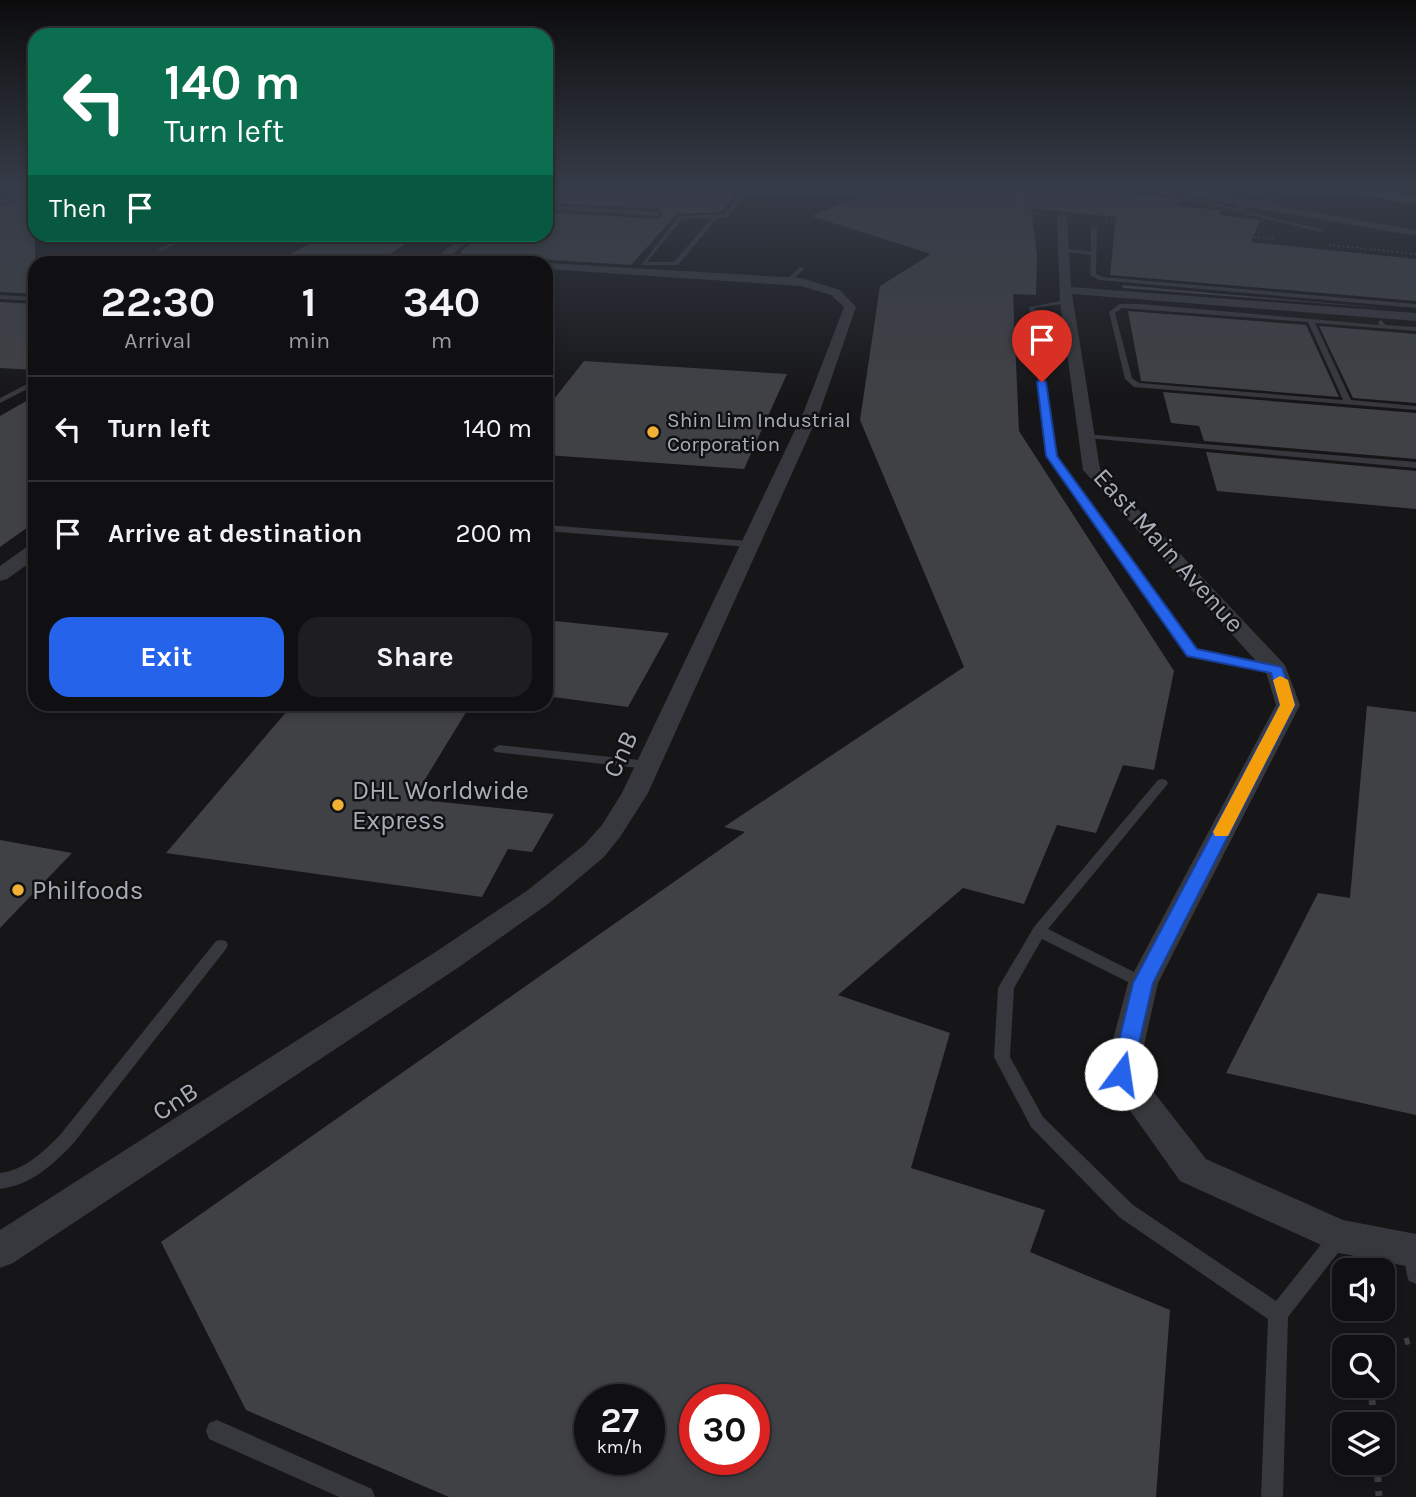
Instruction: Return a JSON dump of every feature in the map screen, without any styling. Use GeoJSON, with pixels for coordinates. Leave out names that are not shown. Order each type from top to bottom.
{"type":"FeatureCollection","features":[{"type":"Feature","properties":{"kind":"street","name":"East Main Avenue"},"geometry":{"type":"LineString","coordinates":[[1065,259],[1067,296],[1092,470],[1277,670],[1288,705],[1143,983],[1121,1074],[1193,1170],[1339,1236],[1416,1259]]}},
{"type":"Feature","properties":{"kind":"street","name":"CnB"},"geometry":{"type":"LineString","coordinates":[[0,1251],[448,959],[538,897],[578,866],[611,831],[635,793],[748,544],[812,411],[850,311],[847,301],[831,290],[795,274],[553,266]]}},
{"type":"Feature","properties":{"kind":"street"},"geometry":{"type":"LineString","coordinates":[[1067,296],[1416,317]]}},
{"type":"Feature","properties":{"kind":"street"},"geometry":{"type":"LineString","coordinates":[[0,575],[28,555]]}},
{"type":"Feature","properties":{"kind":"lane"},"geometry":{"type":"LineString","coordinates":[[646,259],[642,263],[656,269],[676,264],[680,259]]}},
{"type":"Feature","properties":{"kind":"lane"},"geometry":{"type":"LineString","coordinates":[[1093,259],[1093,275],[1115,282],[1416,306]]}},
{"type":"Feature","properties":{"kind":"lane"},"geometry":{"type":"LineString","coordinates":[[1067,296],[1032,307],[1051,456],[1192,653],[1277,670]]}},
{"type":"Feature","properties":{"kind":"lane"},"geometry":{"type":"LineString","coordinates":[[0,297],[28,299]]}},
{"type":"Feature","properties":{"kind":"lane"},"geometry":{"type":"LineString","coordinates":[[1416,329],[1140,306],[1120,306],[1112,312],[1129,379],[1137,385],[1416,408]]}},
{"type":"Feature","properties":{"kind":"lane"},"geometry":{"type":"LineString","coordinates":[[1375,313],[1384,327]]}},
{"type":"Feature","properties":{"kind":"lane"},"geometry":{"type":"LineString","coordinates":[[1311,321],[1348,402]]}},
{"type":"Feature","properties":{"kind":"lane"},"geometry":{"type":"LineString","coordinates":[[0,401],[28,386]]}},
{"type":"Feature","properties":{"kind":"lane"},"geometry":{"type":"LineString","coordinates":[[1087,436],[1416,465]]}},
{"type":"Feature","properties":{"kind":"lane"},"geometry":{"type":"LineString","coordinates":[[553,529],[748,544]]}},
{"type":"Feature","properties":{"kind":"lane"},"geometry":{"type":"LineString","coordinates":[[499,749],[648,765]]}},
{"type":"Feature","properties":{"kind":"lane"},"geometry":{"type":"LineString","coordinates":[[1162,783],[1039,931],[1006,988],[1002,1057],[1037,1122],[1126,1211],[1278,1314]]}},
{"type":"Feature","properties":{"kind":"lane"},"geometry":{"type":"LineString","coordinates":[[1039,931],[1143,983]]}},
{"type":"Feature","properties":{"kind":"lane"},"geometry":{"type":"LineString","coordinates":[[0,1181],[28,1172],[66,1140],[221,945]]}},
{"type":"Feature","properties":{"kind":"lane"},"geometry":{"type":"LineString","coordinates":[[1272,1497],[1278,1314],[1339,1236]]}},
{"type":"Feature","properties":{"kind":"lane"},"geometry":{"type":"LineString","coordinates":[[217,1431],[364,1497]]}},
{"type":"Feature","properties":{"kind":"path"},"geometry":{"type":"LineString","coordinates":[[1395,1344],[1416,1339]]}},
{"type":"Feature","properties":{"kind":"path"},"geometry":{"type":"LineString","coordinates":[[1378,1475],[1379,1497]]}},
{"type":"Feature","properties":{"kind":"building"},"geometry":{"type":"Polygon","coordinates":[[[0,259],[28,259],[28,294],[0,292],[0,259]]]}},
{"type":"Feature","properties":{"kind":"building"},"geometry":{"type":"Polygon","coordinates":[[[553,259],[637,259],[631,265],[553,260],[553,259]]]}},
{"type":"Feature","properties":{"kind":"building"},"geometry":{"type":"Polygon","coordinates":[[[923,259],[1037,259],[1036,295],[1013,294],[1019,431],[1174,671],[1154,770],[1123,765],[1096,833],[1057,825],[1024,904],[963,888],[838,995],[950,1033],[911,1168],[1045,1210],[1030,1252],[1170,1310],[1156,1497],[449,1497],[246,1410],[161,1242],[745,832],[724,827],[964,667],[860,420],[880,286],[923,259]]]}},
{"type":"Feature","properties":{"kind":"building"},"geometry":{"type":"Polygon","coordinates":[[[1112,259],[1416,259],[1416,301],[1110,275],[1112,259]]]}},
{"type":"Feature","properties":{"kind":"building"},"geometry":{"type":"Polygon","coordinates":[[[1122,285],[1395,309],[1123,288],[1122,285]]]}},
{"type":"Feature","properties":{"kind":"building"},"geometry":{"type":"Polygon","coordinates":[[[0,302],[28,304],[28,370],[0,368],[0,302]]]}},
{"type":"Feature","properties":{"kind":"building"},"geometry":{"type":"Polygon","coordinates":[[[1128,311],[1306,325],[1339,397],[1141,381],[1128,311]]]}},
{"type":"Feature","properties":{"kind":"building"},"geometry":{"type":"Polygon","coordinates":[[[1319,326],[1416,334],[1416,403],[1353,398],[1319,326]]]}},
{"type":"Feature","properties":{"kind":"building","name":"Shin Lim Industrial Corporation"},"geometry":{"type":"Polygon","coordinates":[[[584,361],[787,374],[744,469],[553,455],[553,400],[584,361]]]}},
{"type":"Feature","properties":{"kind":"building"},"geometry":{"type":"Polygon","coordinates":[[[1163,392],[1416,413],[1416,459],[1204,441],[1199,426],[1171,423],[1163,392]]]}},
{"type":"Feature","properties":{"kind":"building"},"geometry":{"type":"Polygon","coordinates":[[[28,400],[28,527],[0,547],[0,416],[28,400]]]}},
{"type":"Feature","properties":{"kind":"building"},"geometry":{"type":"Polygon","coordinates":[[[1206,452],[1416,471],[1416,509],[1217,491],[1206,452]]]}},
{"type":"Feature","properties":{"kind":"building"},"geometry":{"type":"Polygon","coordinates":[[[553,621],[669,633],[628,707],[553,697],[553,621]]]}},
{"type":"Feature","properties":{"kind":"building"},"geometry":{"type":"Polygon","coordinates":[[[1367,706],[1416,712],[1416,1115],[1226,1073],[1318,893],[1350,898],[1367,706]]]}},
{"type":"Feature","properties":{"kind":"building","name":"DHL Worldwide Express"},"geometry":{"type":"Polygon","coordinates":[[[287,711],[467,711],[413,799],[554,814],[532,852],[508,849],[482,897],[166,853],[287,711]]]}},
{"type":"Feature","properties":{"kind":"building","name":"Philfoods"},"geometry":{"type":"Polygon","coordinates":[[[0,840],[72,853],[0,928],[0,840]]]}},
{"type":"Feature","properties":{"kind":"slow traffic"},"geometry":{"type":"LineString","coordinates":[[1222,832],[1288,705],[1280,680]]}},
{"type":"Feature","properties":{"kind":"place","name":"Shin Lim Industrial Corporation"},"geometry":{"type":"Point","coordinates":[653,432]}},
{"type":"Feature","properties":{"kind":"place","name":"DHL Worldwide Express"},"geometry":{"type":"Point","coordinates":[338,805]}},
{"type":"Feature","properties":{"kind":"place","name":"Philfoods"},"geometry":{"type":"Point","coordinates":[18,890]}},
{"type":"Feature","properties":{"kind":"route"},"geometry":{"type":"LineString","coordinates":[[1042,382],[1051,456],[1192,653],[1277,670],[1288,705],[1143,983],[1121,1074]]}}]}
